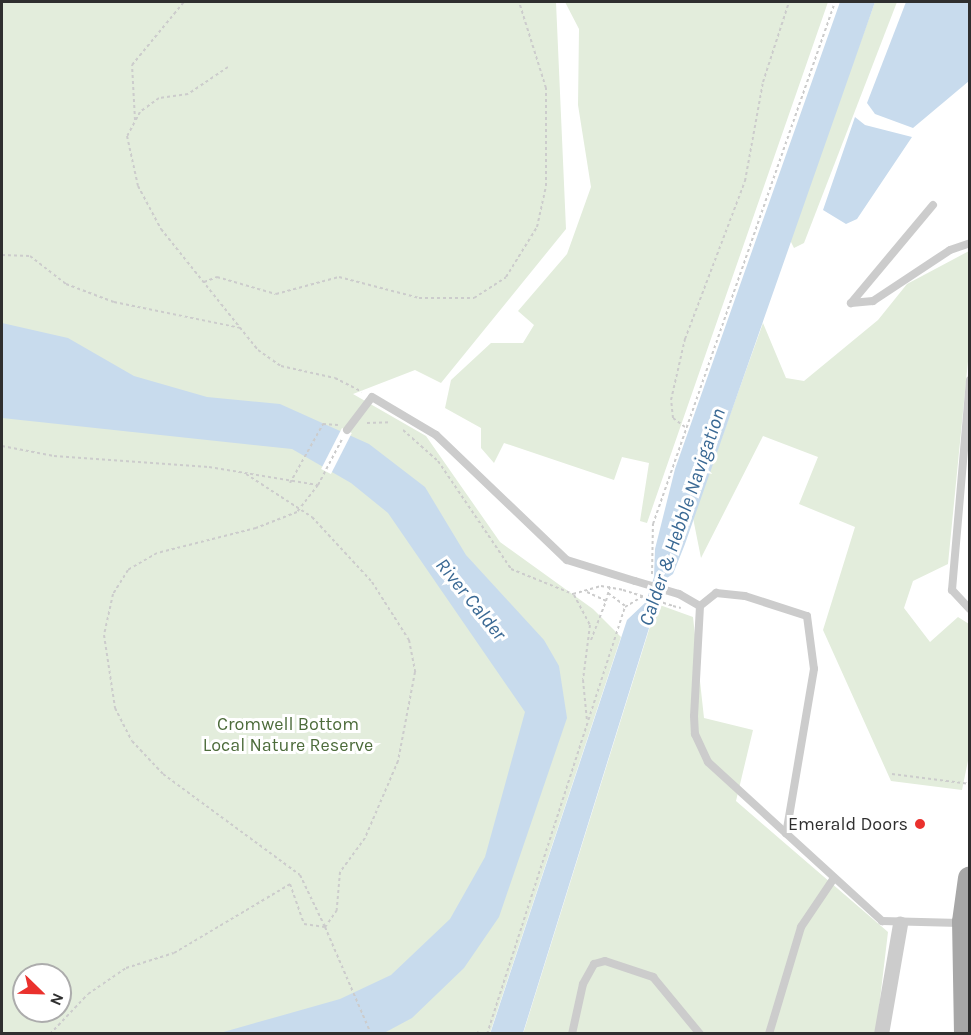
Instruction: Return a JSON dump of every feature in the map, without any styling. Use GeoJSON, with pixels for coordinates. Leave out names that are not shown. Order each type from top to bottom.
{"type":"FeatureCollection","features":[{"type":"Feature","properties":{"kind":"main road"},"geometry":{"type":"LineString","coordinates":[[966,1034],[964,922],[969,878]]}},
{"type":"Feature","properties":{"kind":"street"},"geometry":{"type":"LineString","coordinates":[[881,1034],[900,924]]}},
{"type":"Feature","properties":{"kind":"lane"},"geometry":{"type":"LineString","coordinates":[[933,205],[850,303],[873,301],[950,250],[969,243]]}},
{"type":"Feature","properties":{"kind":"lane"},"geometry":{"type":"LineString","coordinates":[[969,380],[952,590],[969,609]]}},
{"type":"Feature","properties":{"kind":"lane"},"geometry":{"type":"LineString","coordinates":[[348,429],[372,397],[436,435],[567,560],[679,594],[700,606]]}},
{"type":"Feature","properties":{"kind":"lane"},"geometry":{"type":"LineString","coordinates":[[786,834],[814,669],[807,616],[745,596],[716,593],[700,606],[695,735],[708,762],[786,834],[834,878],[882,921],[900,924],[964,922]]}},
{"type":"Feature","properties":{"kind":"lane"},"geometry":{"type":"LineString","coordinates":[[769,1034],[801,927],[834,878]]}},
{"type":"Feature","properties":{"kind":"lane"},"geometry":{"type":"LineString","coordinates":[[572,1034],[583,984],[594,964],[605,961],[653,977],[700,1034]]}},
{"type":"Feature","properties":{"kind":"path"},"geometry":{"type":"LineString","coordinates":[[135,121],[132,65],[184,2]]}},
{"type":"Feature","properties":{"kind":"path"},"geometry":{"type":"LineString","coordinates":[[204,282],[217,277],[276,294],[339,277],[419,298],[474,298],[506,277],[537,227],[546,186],[546,87],[519,2]]}},
{"type":"Feature","properties":{"kind":"path"},"geometry":{"type":"LineString","coordinates":[[685,427],[673,418],[671,400],[685,339],[745,181],[763,82],[789,2]]}},
{"type":"Feature","properties":{"kind":"path"},"geometry":{"type":"LineString","coordinates":[[652,576],[653,524],[835,2]]}},
{"type":"Feature","properties":{"kind":"path"},"geometry":{"type":"LineString","coordinates":[[228,67],[188,94],[159,99],[135,121],[127,136],[138,186],[161,229],[258,350],[280,366],[335,378],[372,397]]}},
{"type":"Feature","properties":{"kind":"path"},"geometry":{"type":"LineString","coordinates":[[2,255],[30,256],[66,284],[114,302],[209,326],[242,328]]}},
{"type":"Feature","properties":{"kind":"path"},"geometry":{"type":"LineString","coordinates":[[290,483],[323,424],[348,429],[385,420],[397,424],[438,460],[512,569],[573,594],[610,586],[673,606]]}},
{"type":"Feature","properties":{"kind":"path"},"geometry":{"type":"LineString","coordinates":[[348,429],[323,470],[318,485],[299,509],[256,528],[157,553],[128,570],[113,594],[104,635],[115,708],[132,741],[163,774],[300,875],[371,1034]]}},
{"type":"Feature","properties":{"kind":"path"},"geometry":{"type":"LineString","coordinates":[[2,446],[54,456],[246,474],[290,483],[318,485]]}},
{"type":"Feature","properties":{"kind":"path"},"geometry":{"type":"LineString","coordinates":[[246,474],[299,509],[392,606],[409,640],[415,672],[398,760],[365,838],[340,872],[337,910],[325,927]]}},
{"type":"Feature","properties":{"kind":"path"},"geometry":{"type":"LineString","coordinates":[[590,641],[610,586]]}},
{"type":"Feature","properties":{"kind":"path"},"geometry":{"type":"LineString","coordinates":[[487,1034],[625,607],[643,597],[647,586]]}},
{"type":"Feature","properties":{"kind":"path"},"geometry":{"type":"LineString","coordinates":[[587,592],[606,601]]}},
{"type":"Feature","properties":{"kind":"path"},"geometry":{"type":"LineString","coordinates":[[608,593],[625,607]]}},
{"type":"Feature","properties":{"kind":"path"},"geometry":{"type":"LineString","coordinates":[[573,594],[591,626],[583,680],[587,724]]}},
{"type":"Feature","properties":{"kind":"path"},"geometry":{"type":"LineString","coordinates":[[892,774],[969,784]]}},
{"type":"Feature","properties":{"kind":"path"},"geometry":{"type":"LineString","coordinates":[[50,1034],[88,994],[126,968],[174,953],[278,887],[290,884],[297,893],[296,907],[304,924],[325,927]]}},
{"type":"Feature","properties":{"kind":"green space","name":"Cromwell Bottom Local Nature Reserve"},"geometry":{"type":"Polygon","coordinates":[[[2,2],[556,2],[566,229],[441,383],[415,370],[353,394],[426,436],[500,542],[593,609],[621,637],[490,1033],[2,1034],[2,2]]]}},
{"type":"Feature","properties":{"kind":"green space"},"geometry":{"type":"Polygon","coordinates":[[[565,2],[828,2],[647,523],[640,521],[649,463],[622,457],[614,480],[504,443],[494,463],[481,448],[481,428],[445,408],[451,380],[491,343],[523,343],[534,325],[518,311],[567,254],[591,187],[578,105],[579,29],[565,2]]]}},
{"type":"Feature","properties":{"kind":"green space"},"geometry":{"type":"Polygon","coordinates":[[[875,2],[897,2],[804,243],[794,248],[789,238],[875,2]]]}},
{"type":"Feature","properties":{"kind":"green space"},"geometry":{"type":"Polygon","coordinates":[[[969,251],[969,351],[948,564],[913,581],[904,608],[930,642],[958,617],[969,624],[970,751],[962,790],[891,781],[823,630],[855,527],[799,504],[818,457],[763,436],[701,558],[693,518],[763,323],[786,378],[804,381],[878,320],[907,284],[969,251]]]}},
{"type":"Feature","properties":{"kind":"green space"},"geometry":{"type":"Polygon","coordinates":[[[657,604],[693,617],[704,718],[753,730],[736,801],[888,932],[876,1033],[523,1034],[657,604]]]}},
{"type":"Feature","properties":{"kind":"water","name":"Calder & Hebble Navigation"},"geometry":{"type":"Polygon","coordinates":[[[840,2],[875,2],[685,544],[673,574],[664,580],[523,1033],[490,1034],[627,620],[646,602],[654,577],[655,549],[675,469],[840,2]]]}},
{"type":"Feature","properties":{"kind":"water"},"geometry":{"type":"Polygon","coordinates":[[[906,2],[969,2],[969,81],[913,128],[875,114],[867,103],[906,2]]]}},
{"type":"Feature","properties":{"kind":"water"},"geometry":{"type":"Polygon","coordinates":[[[855,117],[865,125],[912,137],[857,219],[846,224],[823,210],[855,117]]]}},
{"type":"Feature","properties":{"kind":"water","name":"River Calder"},"geometry":{"type":"Polygon","coordinates":[[[2,323],[68,338],[134,376],[207,397],[280,404],[369,444],[425,487],[466,555],[544,640],[559,666],[567,718],[499,917],[464,968],[412,1018],[384,1033],[220,1033],[340,999],[391,975],[450,919],[485,857],[525,712],[388,513],[351,483],[292,449],[2,418],[2,323]]]}},
{"type":"Feature","properties":{"kind":"pier"},"geometry":{"type":"Polygon","coordinates":[[[342,428],[352,433],[331,474],[321,469],[342,428]]]}},
{"type":"Feature","properties":{"kind":"place","name":"Emerald Doors"},"geometry":{"type":"Point","coordinates":[920,824]}}]}
